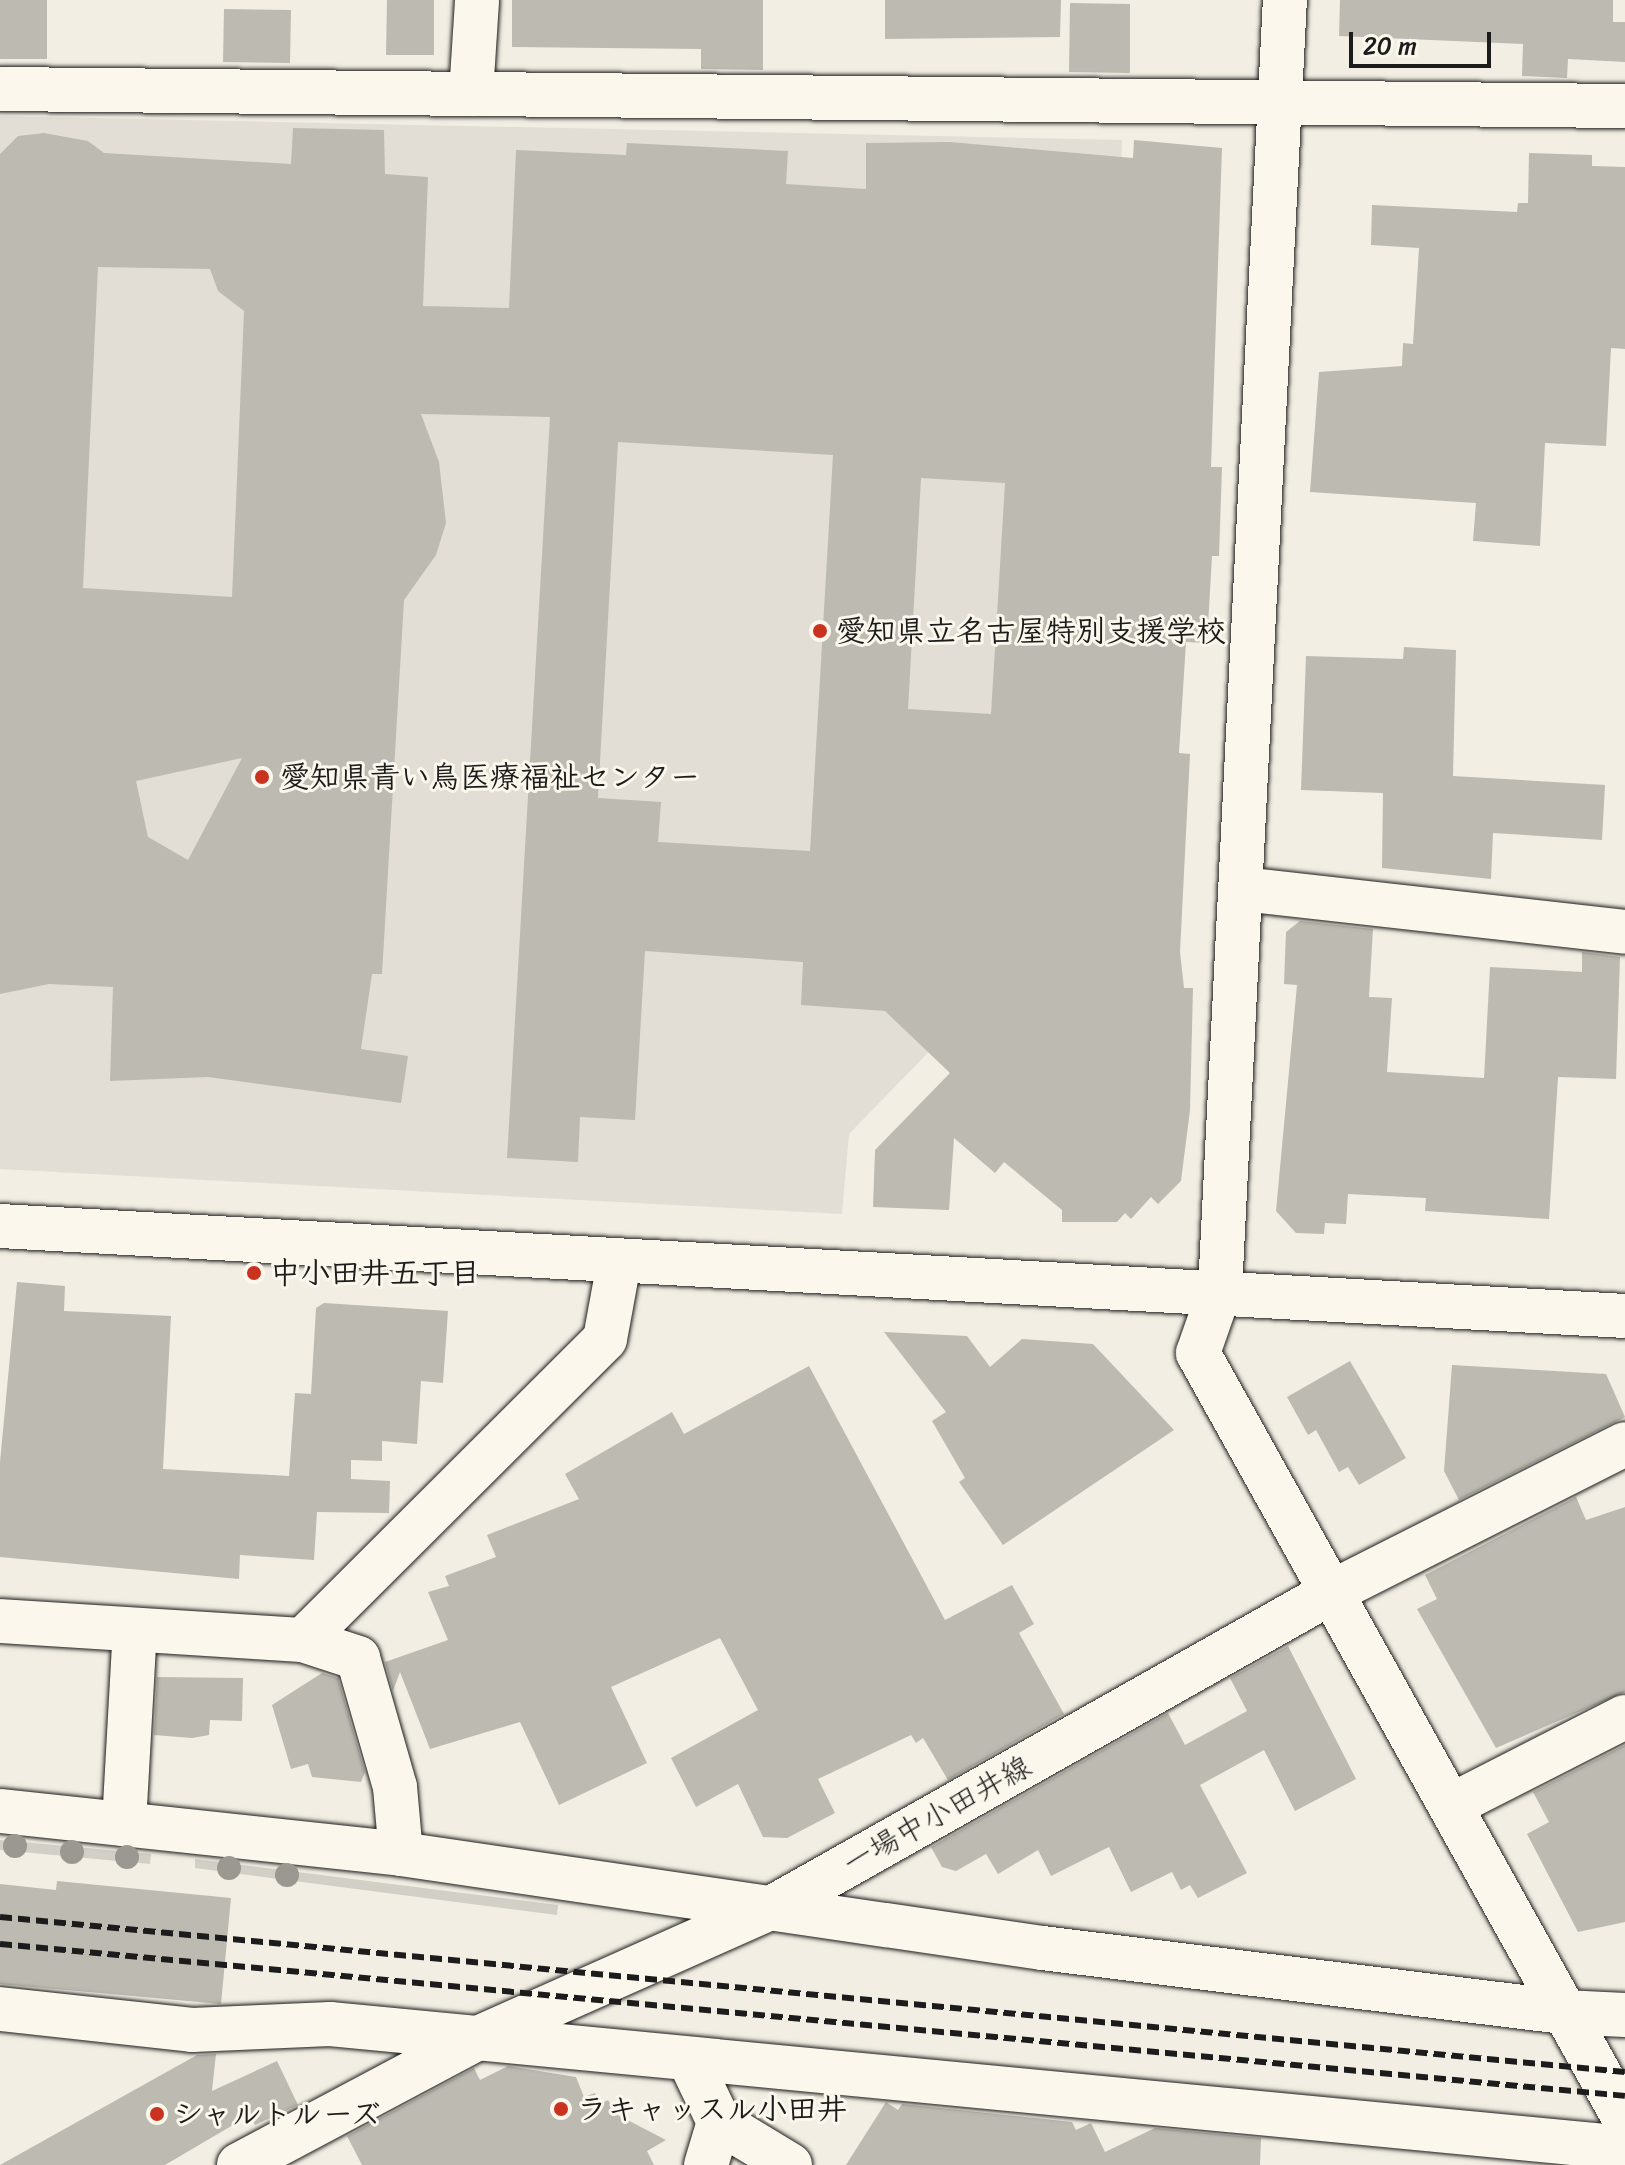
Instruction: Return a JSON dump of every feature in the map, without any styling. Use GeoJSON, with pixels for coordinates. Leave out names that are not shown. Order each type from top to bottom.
{"type":"FeatureCollection","features":[{"type":"Feature","properties":{"kind":"street"},"geometry":{"type":"LineString","coordinates":[[471,94],[477,0]]}},
{"type":"Feature","properties":{"kind":"street"},"geometry":{"type":"LineString","coordinates":[[1285,0],[1243,889],[1220,1290],[1198,1353],[1625,2120]]}},
{"type":"Feature","properties":{"kind":"street"},"geometry":{"type":"LineString","coordinates":[[0,89],[1279,105],[1625,106]]}},
{"type":"Feature","properties":{"kind":"street"},"geometry":{"type":"LineString","coordinates":[[1243,889],[1625,932]]}},
{"type":"Feature","properties":{"kind":"street"},"geometry":{"type":"LineString","coordinates":[[0,1226],[619,1263],[1220,1290],[1625,1316]]}},
{"type":"Feature","properties":{"kind":"street"},"geometry":{"type":"LineString","coordinates":[[303,1640],[605,1339],[619,1263]]}},
{"type":"Feature","properties":{"kind":"street","name":"一場中小田井線"},"geometry":{"type":"LineString","coordinates":[[239,2165],[478,2038],[775,1906],[1330,1593],[1625,1444]]}},
{"type":"Feature","properties":{"kind":"street"},"geometry":{"type":"LineString","coordinates":[[0,1621],[303,1640],[358,1658],[395,1787],[401,1854]]}},
{"type":"Feature","properties":{"kind":"street"},"geometry":{"type":"LineString","coordinates":[[124,1824],[135,1630]]}},
{"type":"Feature","properties":{"kind":"street"},"geometry":{"type":"LineString","coordinates":[[1452,1805],[1625,1717]]}},
{"type":"Feature","properties":{"kind":"street"},"geometry":{"type":"LineString","coordinates":[[0,1811],[401,1854],[775,1906],[1042,1948],[1563,2012],[1625,2015]]}},
{"type":"Feature","properties":{"kind":"street"},"geometry":{"type":"LineString","coordinates":[[0,2009],[192,2030],[330,2024],[1625,2148]]}},
{"type":"Feature","properties":{"kind":"street"},"geometry":{"type":"LineString","coordinates":[[689,2059],[719,2122],[790,2165]]}},
{"type":"Feature","properties":{"kind":"street"},"geometry":{"type":"LineString","coordinates":[[706,2165],[719,2122]]}},
{"type":"Feature","properties":{"kind":"shaded area"},"geometry":{"type":"Polygon","coordinates":[[[0,116],[1122,140],[1100,876],[849,1134],[842,1214],[0,1169],[0,116]]]}},
{"type":"Feature","properties":{"kind":"shaded area"},"geometry":{"type":"Polygon","coordinates":[[[0,1840],[151,1854],[150,1864],[0,1850],[0,1840]]]}},
{"type":"Feature","properties":{"kind":"shaded area"},"geometry":{"type":"Polygon","coordinates":[[[195,1859],[558,1905],[557,1915],[195,1868],[195,1859]]]}},
{"type":"Feature","properties":{"kind":"building"},"geometry":{"type":"Polygon","coordinates":[[[0,0],[47,0],[47,59],[0,59],[0,0]]]}},
{"type":"Feature","properties":{"kind":"building"},"geometry":{"type":"Polygon","coordinates":[[[387,0],[434,0],[434,55],[386,55],[387,0]]]}},
{"type":"Feature","properties":{"kind":"building"},"geometry":{"type":"Polygon","coordinates":[[[512,0],[763,0],[763,70],[701,69],[701,49],[512,47],[512,0]]]}},
{"type":"Feature","properties":{"kind":"building"},"geometry":{"type":"Polygon","coordinates":[[[885,0],[1061,0],[1060,37],[885,39],[885,0]]]}},
{"type":"Feature","properties":{"kind":"building"},"geometry":{"type":"Polygon","coordinates":[[[1340,0],[1613,0],[1613,22],[1625,22],[1625,62],[1568,59],[1567,78],[1522,76],[1523,44],[1339,36],[1340,0]]]}},
{"type":"Feature","properties":{"kind":"building"},"geometry":{"type":"Polygon","coordinates":[[[1070,3],[1130,4],[1130,73],[1069,72],[1070,3]]]}},
{"type":"Feature","properties":{"kind":"building"},"geometry":{"type":"Polygon","coordinates":[[[224,9],[291,10],[290,63],[223,62],[224,9]]]}},
{"type":"Feature","properties":{"kind":"building"},"geometry":{"type":"Polygon","coordinates":[[[293,128],[384,130],[385,174],[428,177],[423,306],[509,308],[516,150],[626,155],[627,143],[788,151],[786,184],[866,189],[866,143],[950,142],[1133,158],[1134,140],[1222,148],[1211,467],[1222,467],[1219,556],[1212,556],[1207,643],[1186,642],[1179,753],[1190,754],[1180,952],[1184,988],[1193,988],[1190,1110],[1181,1181],[1158,1204],[1151,1197],[1131,1219],[1125,1213],[1117,1222],[1062,1222],[1062,1210],[1004,1162],[995,1173],[954,1138],[949,1210],[873,1207],[875,1150],[950,1073],[885,1011],[801,1005],[803,962],[645,951],[635,1120],[580,1117],[578,1162],[507,1158],[550,417],[421,414],[439,462],[446,523],[436,555],[404,600],[382,974],[372,974],[361,1049],[408,1056],[401,1103],[208,1077],[110,1081],[113,987],[49,984],[0,994],[0,154],[18,136],[44,133],[88,141],[104,153],[291,164],[293,128]],[[98,267],[83,588],[232,597],[244,311],[218,291],[210,269],[98,267]],[[618,442],[598,798],[661,802],[658,842],[810,851],[833,455],[618,442]],[[921,478],[908,709],[991,714],[1005,483],[921,478]],[[242,758],[136,781],[148,837],[188,860],[242,758]]]}},
{"type":"Feature","properties":{"kind":"building"},"geometry":{"type":"Polygon","coordinates":[[[1529,153],[1592,155],[1592,166],[1625,167],[1625,349],[1611,348],[1606,446],[1545,443],[1540,546],[1473,541],[1476,503],[1310,492],[1319,372],[1402,366],[1403,343],[1413,344],[1419,248],[1371,245],[1372,205],[1517,212],[1518,203],[1528,203],[1529,153]]]}},
{"type":"Feature","properties":{"kind":"building"},"geometry":{"type":"Polygon","coordinates":[[[1404,647],[1456,650],[1453,776],[1605,785],[1602,840],[1493,833],[1491,879],[1382,868],[1383,793],[1301,790],[1306,656],[1403,659],[1404,647]]]}},
{"type":"Feature","properties":{"kind":"building"},"geometry":{"type":"Polygon","coordinates":[[[1300,921],[1373,929],[1369,997],[1392,998],[1387,1072],[1484,1078],[1490,967],[1582,972],[1582,952],[1620,957],[1616,1079],[1558,1077],[1549,1219],[1425,1211],[1426,1198],[1348,1194],[1346,1224],[1325,1223],[1324,1234],[1296,1233],[1276,1211],[1297,985],[1284,984],[1286,932],[1300,921]]]}},
{"type":"Feature","properties":{"kind":"building"},"geometry":{"type":"Polygon","coordinates":[[[17,1282],[65,1286],[64,1311],[171,1316],[163,1469],[289,1476],[295,1393],[311,1394],[316,1308],[324,1303],[448,1311],[443,1383],[421,1381],[417,1444],[382,1441],[382,1461],[351,1460],[351,1479],[390,1481],[389,1513],[317,1512],[314,1560],[240,1555],[239,1579],[0,1557],[0,1462],[17,1282]]]}},
{"type":"Feature","properties":{"kind":"building"},"geometry":{"type":"Polygon","coordinates":[[[884,1332],[967,1336],[990,1367],[1022,1339],[1093,1344],[1174,1430],[1003,1545],[959,1482],[965,1478],[932,1421],[946,1412],[884,1332]]]}},
{"type":"Feature","properties":{"kind":"building"},"geometry":{"type":"Polygon","coordinates":[[[1350,1361],[1406,1458],[1359,1485],[1348,1467],[1339,1472],[1316,1430],[1308,1435],[1287,1397],[1350,1361]]]}},
{"type":"Feature","properties":{"kind":"building"},"geometry":{"type":"Polygon","coordinates":[[[1452,1365],[1606,1374],[1625,1417],[1459,1500],[1444,1471],[1452,1365]]]}},
{"type":"Feature","properties":{"kind":"building"},"geometry":{"type":"Polygon","coordinates":[[[809,1366],[945,1620],[1012,1585],[1034,1624],[1019,1633],[1064,1714],[948,1780],[923,1738],[916,1743],[911,1735],[818,1779],[835,1813],[787,1838],[763,1837],[738,1784],[696,1807],[671,1758],[758,1710],[720,1638],[611,1687],[647,1763],[559,1805],[520,1722],[430,1749],[400,1672],[393,1691],[385,1662],[448,1640],[428,1592],[449,1586],[445,1576],[496,1557],[487,1535],[579,1499],[565,1474],[672,1412],[684,1434],[809,1366]]]}},
{"type":"Feature","properties":{"kind":"building"},"geometry":{"type":"Polygon","coordinates":[[[1576,1497],[1586,1520],[1625,1507],[1625,1692],[1496,1748],[1417,1609],[1437,1599],[1425,1575],[1576,1497]]]}},
{"type":"Feature","properties":{"kind":"building"},"geometry":{"type":"Polygon","coordinates":[[[1288,1646],[1356,1779],[1295,1811],[1264,1750],[1200,1785],[1247,1873],[1198,1898],[1190,1885],[1181,1890],[1172,1872],[1131,1892],[1109,1847],[1051,1876],[1038,1850],[998,1874],[986,1854],[956,1871],[942,1867],[931,1847],[1168,1713],[1185,1745],[1247,1711],[1230,1678],[1288,1646]]]}},
{"type":"Feature","properties":{"kind":"building"},"geometry":{"type":"Polygon","coordinates":[[[322,1673],[338,1678],[365,1772],[361,1782],[312,1777],[308,1764],[291,1769],[272,1705],[322,1673]]]}},
{"type":"Feature","properties":{"kind":"building"},"geometry":{"type":"Polygon","coordinates":[[[157,1677],[243,1678],[242,1721],[210,1720],[209,1735],[192,1738],[154,1735],[157,1677]]]}},
{"type":"Feature","properties":{"kind":"building"},"geometry":{"type":"Polygon","coordinates":[[[1625,1745],[1625,1922],[1578,1932],[1527,1834],[1549,1822],[1533,1792],[1625,1745]]]}},
{"type":"Feature","properties":{"kind":"building"},"geometry":{"type":"Polygon","coordinates":[[[57,1881],[231,1898],[221,2004],[0,1984],[0,1884],[56,1890],[57,1881]]]}},
{"type":"Feature","properties":{"kind":"building","name":"シャルトルーズ"},"geometry":{"type":"Polygon","coordinates":[[[216,2054],[212,2091],[277,2061],[298,2105],[255,2125],[250,2115],[165,2165],[0,2165],[197,2055],[216,2054]]]}},
{"type":"Feature","properties":{"kind":"building"},"geometry":{"type":"Polygon","coordinates":[[[508,2066],[576,2077],[584,2097],[595,2093],[600,2104],[608,2100],[616,2114],[666,2140],[647,2151],[654,2165],[362,2165],[347,2136],[474,2068],[480,2080],[508,2066]]]}},
{"type":"Feature","properties":{"kind":"building"},"geometry":{"type":"Polygon","coordinates":[[[886,2102],[898,2110],[902,2104],[1072,2122],[1076,2130],[1091,2123],[1105,2152],[1155,2128],[1261,2138],[1260,2165],[846,2165],[886,2102]]]}},
{"type":"Feature","properties":{"kind":"railway"},"geometry":{"type":"LineString","coordinates":[[0,1917],[1625,2072]]}},
{"type":"Feature","properties":{"kind":"railway"},"geometry":{"type":"LineString","coordinates":[[0,1944],[1625,2096]]}},
{"type":"Feature","properties":{"kind":"place","name":"愛知県立名古屋特別支援学校"},"geometry":{"type":"Point","coordinates":[820,631]}},
{"type":"Feature","properties":{"kind":"place","name":"愛知県青い鳥医療福祉センター"},"geometry":{"type":"Point","coordinates":[262,777]}},
{"type":"Feature","properties":{"kind":"place","name":"中小田井五丁目"},"geometry":{"type":"Point","coordinates":[254,1273]}},
{"type":"Feature","properties":{"kind":"place","name":"ラキャッスル小田井"},"geometry":{"type":"Point","coordinates":[561,2109]}},
{"type":"Feature","properties":{"kind":"place","name":"シャルトルーズ"},"geometry":{"type":"Point","coordinates":[157,2114]}}]}
